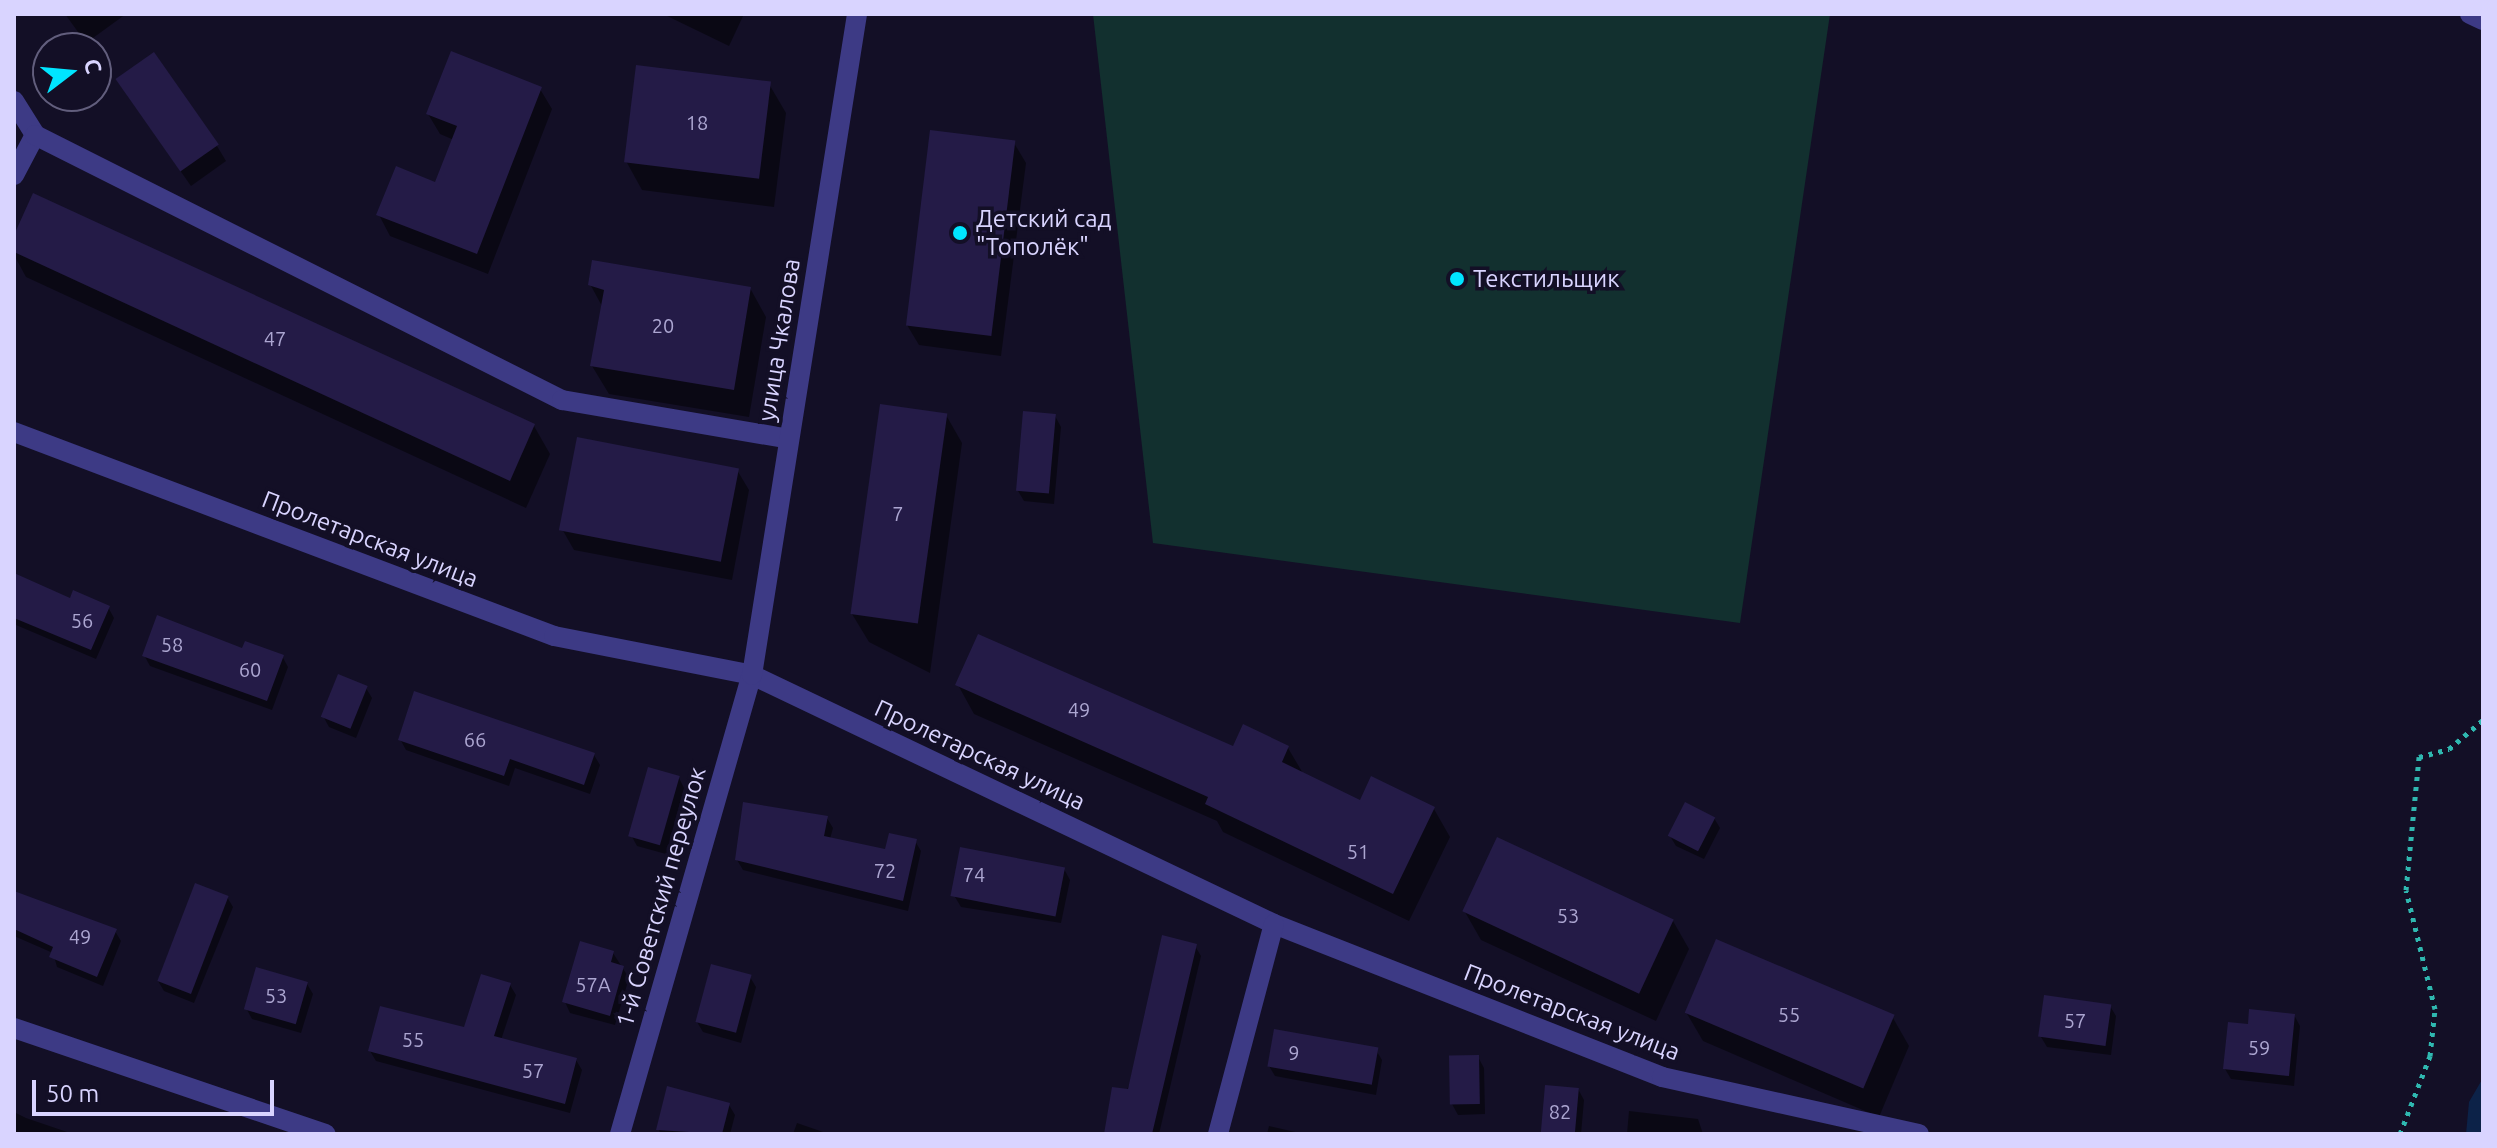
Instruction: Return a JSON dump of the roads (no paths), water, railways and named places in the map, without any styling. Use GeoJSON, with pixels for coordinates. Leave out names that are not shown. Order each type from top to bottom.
{"type":"FeatureCollection","features":[{"type":"Feature","properties":{"kind":"street","name":"улица Чкалова"},"geometry":{"type":"LineString","coordinates":[[752,675],[857,14]]}},
{"type":"Feature","properties":{"kind":"street"},"geometry":{"type":"LineString","coordinates":[[2470,14],[2483,20]]}},
{"type":"Feature","properties":{"kind":"street"},"geometry":{"type":"LineString","coordinates":[[14,101],[35,135],[562,400],[789,439]]}},
{"type":"Feature","properties":{"kind":"street"},"geometry":{"type":"LineString","coordinates":[[14,175],[35,135]]}},
{"type":"Feature","properties":{"kind":"street","name":"Пролетарская улица"},"geometry":{"type":"LineString","coordinates":[[14,432],[554,636],[752,675],[1274,924],[1662,1077],[1919,1134]]}},
{"type":"Feature","properties":{"kind":"street","name":"1-й Советский переулок"},"geometry":{"type":"LineString","coordinates":[[620,1134],[752,675]]}},
{"type":"Feature","properties":{"kind":"street"},"geometry":{"type":"LineString","coordinates":[[1218,1134],[1274,924]]}},
{"type":"Feature","properties":{"kind":"street"},"geometry":{"type":"LineString","coordinates":[[14,1028],[325,1134]]}},
{"type":"Feature","properties":{"kind":"water"},"geometry":{"type":"Polygon","coordinates":[[[2483,1078],[2483,1134],[2466,1134],[2469,1102],[2483,1078]]]}},
{"type":"Feature","properties":{"kind":"place","name":"Детский сад \"Тополёк\""},"geometry":{"type":"Point","coordinates":[960,233]}},
{"type":"Feature","properties":{"kind":"place","name":"Текстильщик"},"geometry":{"type":"Point","coordinates":[1457,279]}}]}
